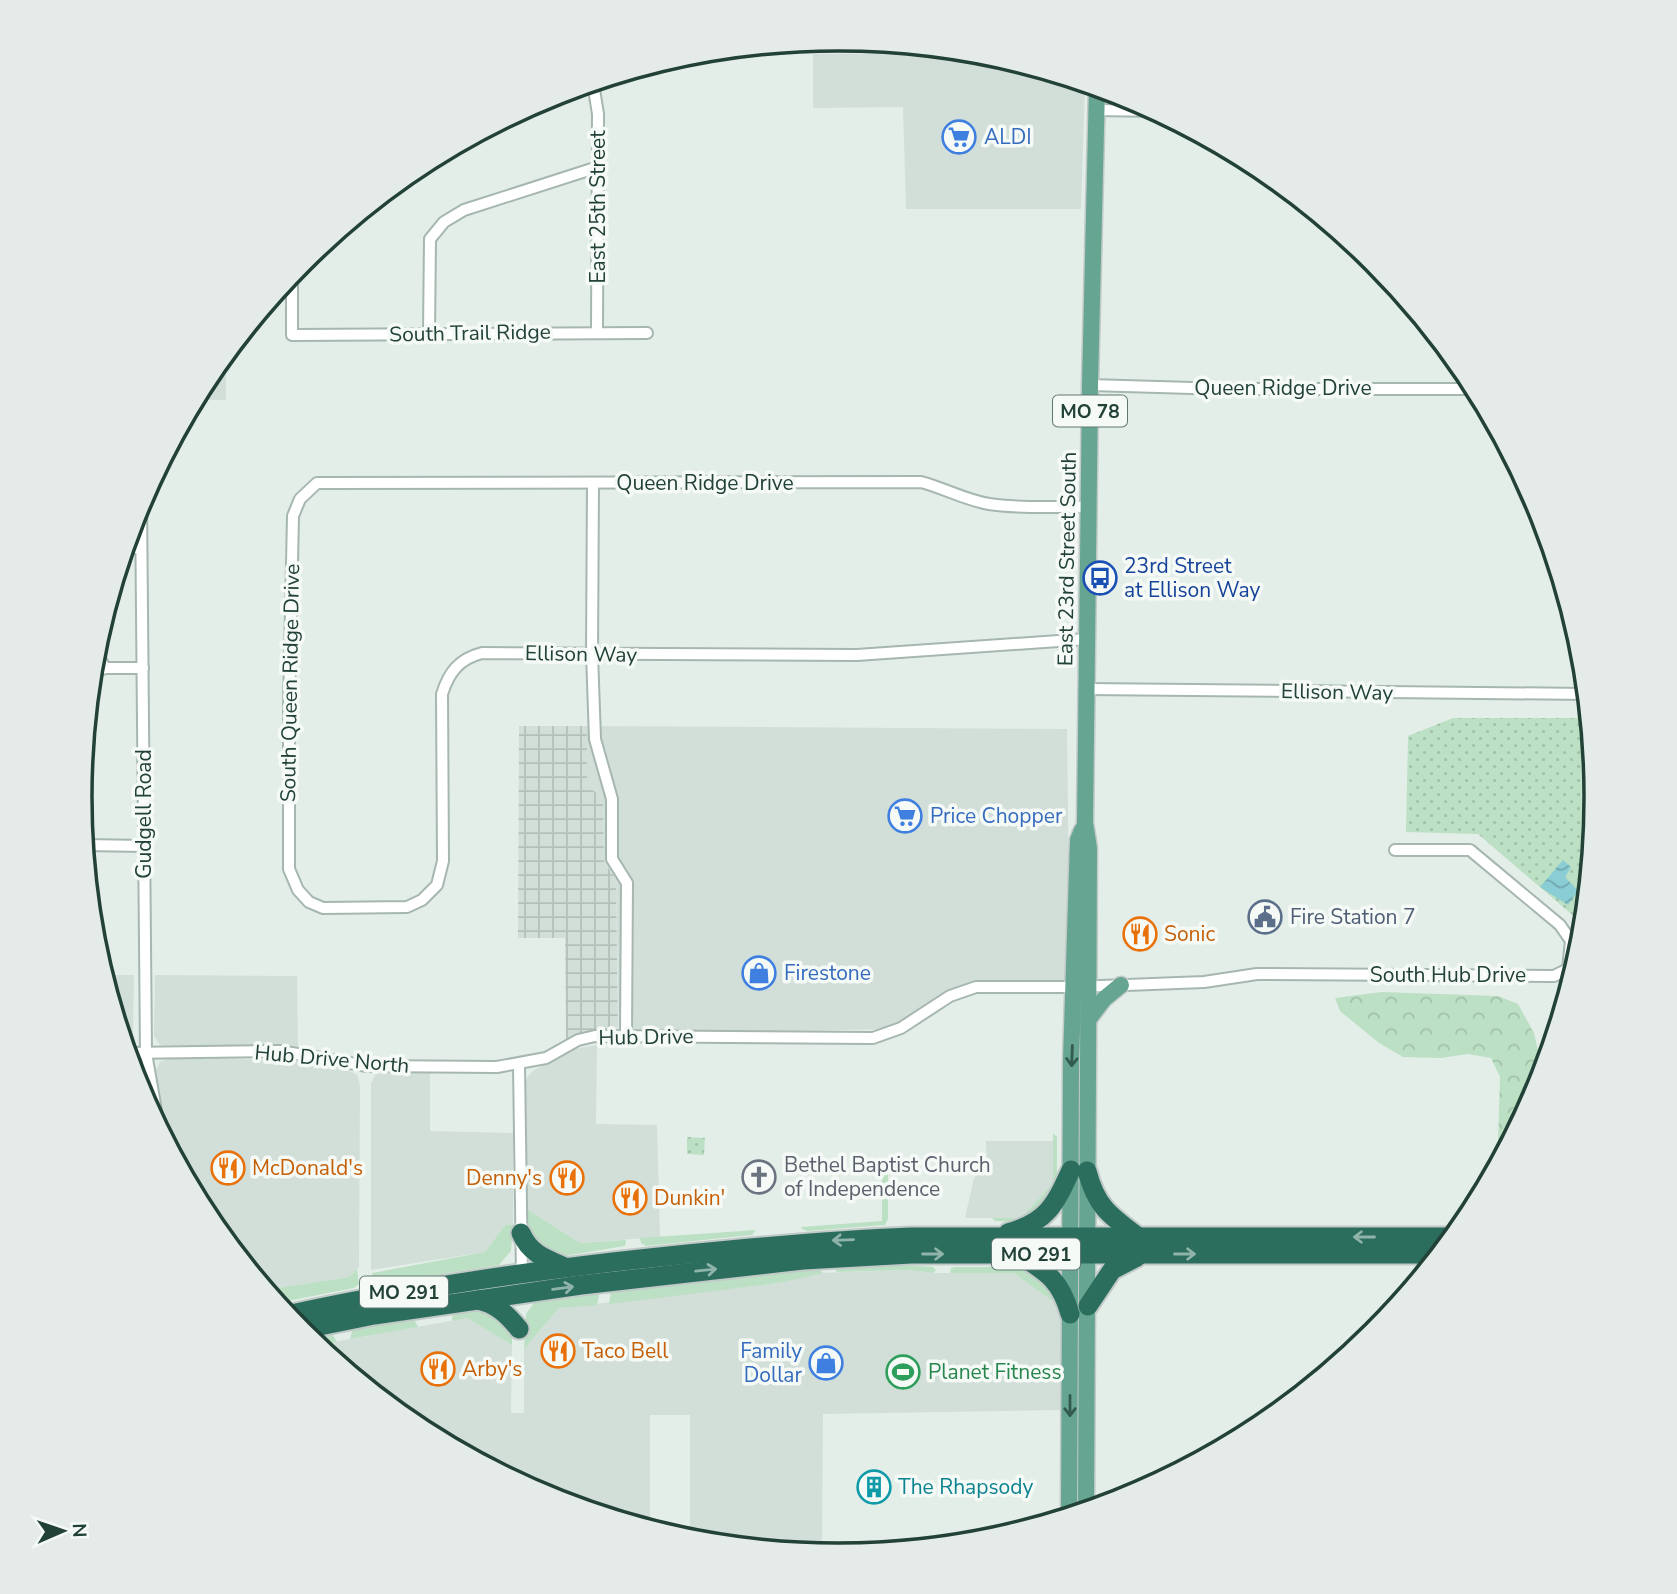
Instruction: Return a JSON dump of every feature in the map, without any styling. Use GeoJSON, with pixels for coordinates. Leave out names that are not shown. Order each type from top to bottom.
{"type":"FeatureCollection","features":[{"type":"Feature","properties":{"kind":"highway"},"geometry":{"type":"LineString","coordinates":[[994,1237],[1042,1219],[1079,1170],[1091,1185],[1100,1206],[1140,1245],[1128,1260],[1112,1270],[1079,1310],[1053,1278],[1019,1254]]}},
{"type":"Feature","properties":{"kind":"highway"},"geometry":{"type":"LineString","coordinates":[[521,1233],[534,1253],[566,1268]]}},
{"type":"Feature","properties":{"kind":"highway","name":"MO 291"},"geometry":{"type":"LineString","coordinates":[[313,1327],[374,1315],[477,1300],[566,1268],[695,1252],[830,1240],[911,1237],[994,1237],[1078,1246]]}},
{"type":"Feature","properties":{"kind":"highway","name":"MO 291"},"geometry":{"type":"LineString","coordinates":[[299,1312],[368,1297],[803,1261],[911,1254],[1019,1254],[1078,1246],[1441,1237]]}},
{"type":"Feature","properties":{"kind":"highway","name":"MO 291"},"geometry":{"type":"LineString","coordinates":[[1140,1245],[1429,1254]]}},
{"type":"Feature","properties":{"kind":"highway"},"geometry":{"type":"LineString","coordinates":[[477,1300],[490,1303],[501,1310],[519,1328]]}},
{"type":"Feature","properties":{"kind":"highway"},"geometry":{"type":"LineString","coordinates":[[295,1308],[325,1306]]}},
{"type":"Feature","properties":{"kind":"main road","name":"East 23rd Street South"},"geometry":{"type":"LineString","coordinates":[[1090,1499],[1079,1310],[1079,1170],[1088,1020],[1082,987],[1078,840],[1085,822],[1090,385],[1097,97]]}},
{"type":"Feature","properties":{"kind":"main road"},"geometry":{"type":"LineString","coordinates":[[1088,1020],[1104,999],[1121,985]]}},
{"type":"Feature","properties":{"kind":"main road","name":"East 23rd Street South"},"geometry":{"type":"LineString","coordinates":[[1079,1170],[1071,1060],[1082,987]]}},
{"type":"Feature","properties":{"kind":"main road","name":"East 23rd Street South"},"geometry":{"type":"LineString","coordinates":[[1068,1507],[1079,1310]]}},
{"type":"Feature","properties":{"kind":"street","name":"East 25th Street"},"geometry":{"type":"LineString","coordinates":[[594,92],[598,114],[597,331]]}},
{"type":"Feature","properties":{"kind":"street"},"geometry":{"type":"LineString","coordinates":[[1097,110],[1130,111]]}},
{"type":"Feature","properties":{"kind":"street"},"geometry":{"type":"LineString","coordinates":[[429,333],[430,239],[443,222],[464,210],[598,167]]}},
{"type":"Feature","properties":{"kind":"street","name":"South Trail Ridge"},"geometry":{"type":"LineString","coordinates":[[292,289],[292,335],[597,331],[647,333]]}},
{"type":"Feature","properties":{"kind":"street","name":"Queen Ridge Drive"},"geometry":{"type":"LineString","coordinates":[[1090,385],[1226,389],[1463,389]]}},
{"type":"Feature","properties":{"kind":"street","name":"Queen Ridge Drive"},"geometry":{"type":"LineString","coordinates":[[317,483],[921,482],[990,504],[1088,506]]}},
{"type":"Feature","properties":{"kind":"street","name":"South Queen Ridge Drive"},"geometry":{"type":"LineString","coordinates":[[298,890],[289,869],[293,516],[300,499],[317,483]]}},
{"type":"Feature","properties":{"kind":"street"},"geometry":{"type":"LineString","coordinates":[[593,484],[592,654],[595,739],[612,800],[612,859],[627,883],[626,1036]]}},
{"type":"Feature","properties":{"kind":"street","name":"Gudgell Road"},"geometry":{"type":"LineString","coordinates":[[141,533],[146,1053],[153,1091]]}},
{"type":"Feature","properties":{"kind":"street"},"geometry":{"type":"LineString","coordinates":[[135,548],[141,548]]}},
{"type":"Feature","properties":{"kind":"street","name":"Ellison Way"},"geometry":{"type":"LineString","coordinates":[[298,890],[309,902],[323,908],[407,907],[422,900],[436,885],[443,861],[442,694],[447,678],[456,665],[470,656],[482,653],[857,655],[1087,639]]}},
{"type":"Feature","properties":{"kind":"street"},"geometry":{"type":"LineString","coordinates":[[105,668],[143,668]]}},
{"type":"Feature","properties":{"kind":"street","name":"Ellison Way"},"geometry":{"type":"LineString","coordinates":[[1086,689],[1577,694]]}},
{"type":"Feature","properties":{"kind":"street"},"geometry":{"type":"LineString","coordinates":[[94,845],[144,846]]}},
{"type":"Feature","properties":{"kind":"street","name":"South Hub Drive"},"geometry":{"type":"LineString","coordinates":[[1395,850],[1470,850],[1560,925],[1570,941]]}},
{"type":"Feature","properties":{"kind":"street","name":"South Hub Drive"},"geometry":{"type":"LineString","coordinates":[[1082,987],[1204,982],[1257,974],[1554,976],[1564,971]]}},
{"type":"Feature","properties":{"kind":"street","name":"Hub Drive"},"geometry":{"type":"LineString","coordinates":[[519,1065],[546,1058],[578,1040],[595,1036],[873,1038],[901,1028],[937,1002],[976,987],[1082,987]]}},
{"type":"Feature","properties":{"kind":"street","name":"Hub Drive North"},"geometry":{"type":"LineString","coordinates":[[146,1053],[280,1051],[368,1066],[519,1065]]}},
{"type":"Feature","properties":{"kind":"street"},"geometry":{"type":"LineString","coordinates":[[138,1053],[146,1053]]}},
{"type":"Feature","properties":{"kind":"street"},"geometry":{"type":"LineString","coordinates":[[519,1065],[522,1284]]}},
{"type":"Feature","properties":{"kind":"shaded area"},"geometry":{"type":"Polygon","coordinates":[[[902,53],[936,57],[1032,76],[1085,93],[1081,209],[906,209],[903,107],[813,108],[813,54],[902,53]]]}},
{"type":"Feature","properties":{"kind":"shaded area"},"geometry":{"type":"Polygon","coordinates":[[[226,371],[226,400],[207,400],[226,371]]]}},
{"type":"Feature","properties":{"kind":"shaded area"},"geometry":{"type":"Polygon","coordinates":[[[519,726],[587,726],[587,786],[603,798],[604,862],[616,879],[618,1027],[614,1030],[591,1031],[566,1039],[565,938],[518,938],[519,726]]]}},
{"type":"Feature","properties":{"kind":"shaded area"},"geometry":{"type":"Polygon","coordinates":[[[587,726],[1067,729],[1070,983],[960,985],[893,1029],[619,1034],[616,879],[604,862],[603,798],[587,787],[587,726]]]}},
{"type":"Feature","properties":{"kind":"shaded area"},"geometry":{"type":"Polygon","coordinates":[[[114,975],[134,975],[132,1037],[114,975]]]}},
{"type":"Feature","properties":{"kind":"shaded area"},"geometry":{"type":"Polygon","coordinates":[[[155,975],[297,976],[298,1047],[160,1045],[154,1036],[155,975]]]}},
{"type":"Feature","properties":{"kind":"shaded area"},"geometry":{"type":"Polygon","coordinates":[[[597,1045],[596,1124],[657,1125],[660,1237],[580,1243],[525,1208],[528,1076],[534,1070],[574,1049],[597,1045]]]}},
{"type":"Feature","properties":{"kind":"shaded area"},"geometry":{"type":"Polygon","coordinates":[[[170,1058],[305,1060],[357,1075],[360,1085],[359,1267],[349,1277],[276,1288],[218,1212],[169,1127],[156,1070],[160,1062],[170,1058]]]}},
{"type":"Feature","properties":{"kind":"shaded area"},"geometry":{"type":"Polygon","coordinates":[[[430,1072],[430,1131],[513,1133],[513,1225],[505,1225],[485,1252],[371,1270],[371,1084],[375,1075],[382,1073],[430,1072]]]}},
{"type":"Feature","properties":{"kind":"shaded area"},"geometry":{"type":"Polygon","coordinates":[[[986,1141],[1054,1141],[1053,1183],[1021,1218],[965,1218],[974,1178],[987,1164],[986,1141]]]}},
{"type":"Feature","properties":{"kind":"shaded area"},"geometry":{"type":"Polygon","coordinates":[[[908,1270],[933,1273],[1014,1273],[1062,1308],[1063,1410],[823,1414],[822,1543],[790,1542],[690,1528],[690,1415],[650,1415],[650,1519],[599,1504],[553,1486],[465,1443],[384,1389],[330,1343],[467,1318],[512,1345],[511,1413],[524,1413],[524,1349],[559,1308],[779,1283],[817,1273],[908,1270]]]}},
{"type":"Feature","properties":{"kind":"green space"},"geometry":{"type":"Polygon","coordinates":[[[1453,718],[1580,718],[1582,853],[1574,917],[1478,834],[1406,832],[1408,736],[1453,718]]]}},
{"type":"Feature","properties":{"kind":"green space"},"geometry":{"type":"Polygon","coordinates":[[[1382,992],[1498,996],[1518,1004],[1534,1033],[1539,1054],[1497,1148],[1500,1077],[1491,1058],[1468,1054],[1441,1058],[1403,1057],[1379,1043],[1340,1011],[1335,998],[1382,992]]]}},
{"type":"Feature","properties":{"kind":"green space"},"geometry":{"type":"Polygon","coordinates":[[[1053,1133],[1057,1137],[1057,1180],[1052,1201],[1018,1222],[995,1221],[992,1218],[1021,1218],[1053,1183],[1053,1133]]]}},
{"type":"Feature","properties":{"kind":"green space"},"geometry":{"type":"Polygon","coordinates":[[[687,1137],[705,1138],[704,1155],[687,1154],[687,1137]]]}},
{"type":"Feature","properties":{"kind":"green space"},"geometry":{"type":"Polygon","coordinates":[[[882,1170],[888,1175],[888,1219],[885,1225],[807,1231],[802,1229],[801,1227],[882,1221],[882,1170]]]}},
{"type":"Feature","properties":{"kind":"green space"},"geometry":{"type":"Polygon","coordinates":[[[525,1208],[580,1243],[626,1240],[625,1246],[558,1257],[527,1236],[525,1208]]]}},
{"type":"Feature","properties":{"kind":"green space"},"geometry":{"type":"Polygon","coordinates":[[[505,1225],[513,1225],[511,1251],[499,1265],[378,1284],[373,1282],[372,1273],[485,1252],[505,1225]]]}},
{"type":"Feature","properties":{"kind":"green space"},"geometry":{"type":"Polygon","coordinates":[[[756,1230],[752,1235],[646,1246],[641,1243],[640,1238],[756,1230]]]}},
{"type":"Feature","properties":{"kind":"green space"},"geometry":{"type":"Polygon","coordinates":[[[891,1264],[933,1267],[936,1270],[933,1273],[908,1270],[836,1272],[837,1267],[891,1264]]]}},
{"type":"Feature","properties":{"kind":"green space"},"geometry":{"type":"Polygon","coordinates":[[[817,1267],[823,1273],[779,1283],[609,1304],[611,1291],[817,1267]]]}},
{"type":"Feature","properties":{"kind":"green space"},"geometry":{"type":"Polygon","coordinates":[[[1021,1267],[1036,1270],[1062,1308],[1014,1273],[950,1273],[951,1268],[1021,1267]]]}},
{"type":"Feature","properties":{"kind":"green space"},"geometry":{"type":"Polygon","coordinates":[[[357,1269],[359,1284],[354,1288],[288,1301],[276,1288],[349,1277],[357,1269]]]}},
{"type":"Feature","properties":{"kind":"green space"},"geometry":{"type":"Polygon","coordinates":[[[596,1292],[599,1295],[597,1305],[559,1308],[524,1349],[526,1314],[536,1300],[596,1292]]]}},
{"type":"Feature","properties":{"kind":"green space"},"geometry":{"type":"Polygon","coordinates":[[[491,1309],[512,1334],[512,1345],[467,1318],[452,1321],[453,1312],[491,1309]]]}},
{"type":"Feature","properties":{"kind":"green space"},"geometry":{"type":"Polygon","coordinates":[[[413,1317],[418,1327],[350,1339],[353,1328],[413,1317]]]}},
{"type":"Feature","properties":{"kind":"green space"},"geometry":{"type":"Polygon","coordinates":[[[327,1332],[333,1335],[337,1342],[330,1343],[320,1333],[327,1332]]]}},
{"type":"Feature","properties":{"kind":"water"},"geometry":{"type":"Polygon","coordinates":[[[1563,860],[1571,867],[1565,877],[1578,891],[1568,905],[1540,887],[1563,860]]]}},
{"type":"Feature","properties":{"kind":"place","name":"ALDI"},"geometry":{"type":"Point","coordinates":[959,137]}},
{"type":"Feature","properties":{"kind":"place","name":"23rd Street at Ellison Way"},"geometry":{"type":"Point","coordinates":[1100,578]}},
{"type":"Feature","properties":{"kind":"place","name":"Price Chopper"},"geometry":{"type":"Point","coordinates":[905,816]}},
{"type":"Feature","properties":{"kind":"place","name":"Fire Station 7"},"geometry":{"type":"Point","coordinates":[1265,917]}},
{"type":"Feature","properties":{"kind":"place","name":"Sonic"},"geometry":{"type":"Point","coordinates":[1140,934]}},
{"type":"Feature","properties":{"kind":"place","name":"Firestone"},"geometry":{"type":"Point","coordinates":[759,973]}},
{"type":"Feature","properties":{"kind":"place","name":"McDonald's"},"geometry":{"type":"Point","coordinates":[228,1168]}},
{"type":"Feature","properties":{"kind":"place","name":"Bethel Baptist Church of Independence"},"geometry":{"type":"Point","coordinates":[759,1177]}},
{"type":"Feature","properties":{"kind":"place","name":"Denny's"},"geometry":{"type":"Point","coordinates":[567,1178]}},
{"type":"Feature","properties":{"kind":"place","name":"Dunkin'"},"geometry":{"type":"Point","coordinates":[630,1198]}},
{"type":"Feature","properties":{"kind":"place","name":"Taco Bell"},"geometry":{"type":"Point","coordinates":[558,1351]}},
{"type":"Feature","properties":{"kind":"place","name":"Family Dollar"},"geometry":{"type":"Point","coordinates":[826,1363]}},
{"type":"Feature","properties":{"kind":"place","name":"Arby's"},"geometry":{"type":"Point","coordinates":[438,1369]}},
{"type":"Feature","properties":{"kind":"place","name":"Planet Fitness"},"geometry":{"type":"Point","coordinates":[903,1372]}},
{"type":"Feature","properties":{"kind":"place","name":"The Rhapsody"},"geometry":{"type":"Point","coordinates":[874,1487]}}]}
